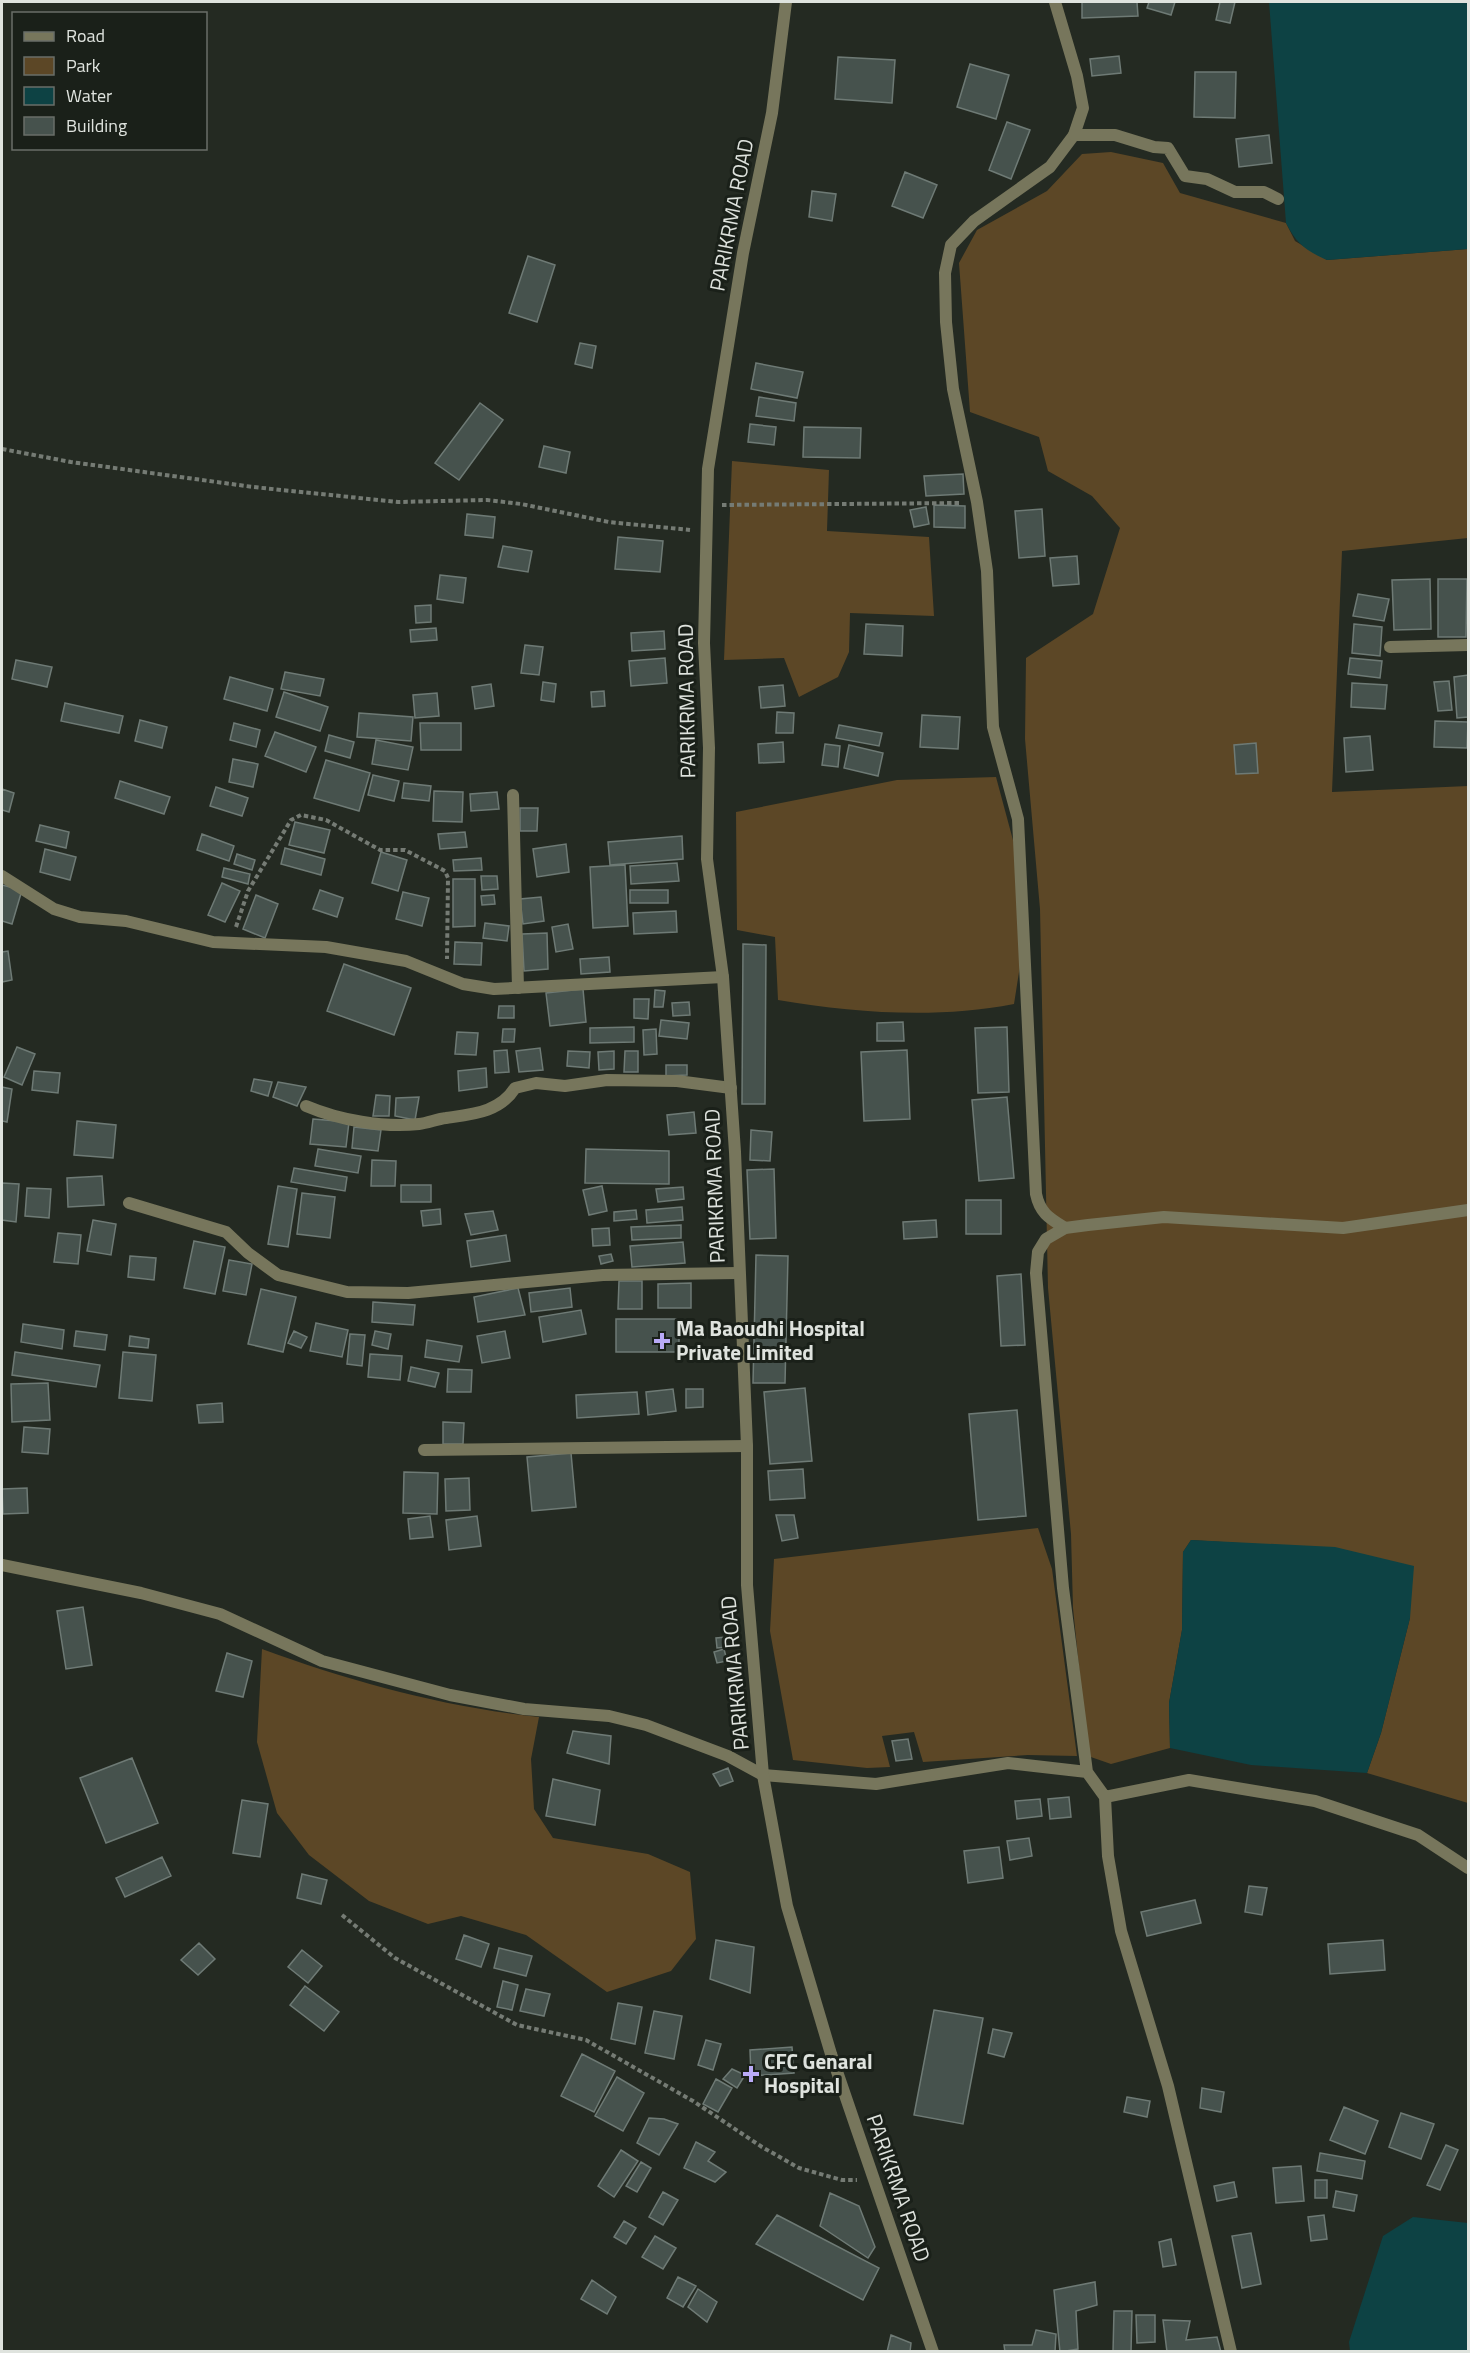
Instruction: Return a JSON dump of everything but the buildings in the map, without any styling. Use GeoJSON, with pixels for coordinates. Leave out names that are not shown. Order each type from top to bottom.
{"type":"FeatureCollection","features":[{"type":"Feature","properties":{"kind":"street","name":"PARIKRMA ROAD"},"geometry":{"type":"LineString","coordinates":[[786,2],[772,113],[743,253],[708,469],[704,643],[709,748],[707,859],[723,978],[730,1088],[747,1446],[747,1585],[764,1775],[787,1906],[831,2054],[875,2175],[933,2352]]}},
{"type":"Feature","properties":{"kind":"street"},"geometry":{"type":"LineString","coordinates":[[1055,2],[1077,76],[1083,108],[1074,135],[1050,167],[974,221],[951,245],[945,273],[946,322],[953,389],[977,502],[987,571],[993,727],[1018,819],[1036,1194],[1039,1208],[1046,1216],[1065,1228]]}},
{"type":"Feature","properties":{"kind":"street"},"geometry":{"type":"LineString","coordinates":[[1074,135],[1115,135],[1154,147],[1168,148],[1185,177],[1207,179],[1235,192],[1264,192],[1278,199]]}},
{"type":"Feature","properties":{"kind":"street"},"geometry":{"type":"LineString","coordinates":[[1390,647],[1468,645]]}},
{"type":"Feature","properties":{"kind":"street"},"geometry":{"type":"LineString","coordinates":[[513,795],[518,988]]}},
{"type":"Feature","properties":{"kind":"street"},"geometry":{"type":"LineString","coordinates":[[2,876],[54,909],[80,917],[126,921],[202,939],[326,946],[406,961],[434,970],[463,984],[494,989],[723,978]]}},
{"type":"Feature","properties":{"kind":"street"},"geometry":{"type":"LineString","coordinates":[[306,1106],[324,1114],[367,1122],[419,1124],[478,1113],[506,1102],[515,1088],[536,1083],[565,1086],[607,1080],[677,1081],[730,1088]]}},
{"type":"Feature","properties":{"kind":"street"},"geometry":{"type":"LineString","coordinates":[[129,1203],[226,1232],[248,1253],[278,1275],[346,1292],[408,1293],[603,1275],[738,1274]]}},
{"type":"Feature","properties":{"kind":"street"},"geometry":{"type":"LineString","coordinates":[[1231,2352],[1168,2086],[1121,1932],[1108,1856],[1105,1797],[1087,1772],[1063,1588],[1036,1273],[1038,1252],[1046,1239],[1065,1228],[1164,1217],[1343,1228],[1468,1210]]}},
{"type":"Feature","properties":{"kind":"street"},"geometry":{"type":"LineString","coordinates":[[424,1450],[747,1446]]}},
{"type":"Feature","properties":{"kind":"street"},"geometry":{"type":"LineString","coordinates":[[2,1565],[141,1593],[220,1614],[322,1660],[450,1695],[524,1709],[609,1716],[646,1725],[728,1756],[764,1775],[876,1784],[1008,1763],[1087,1772]]}},
{"type":"Feature","properties":{"kind":"street"},"geometry":{"type":"LineString","coordinates":[[1105,1797],[1189,1780],[1315,1801],[1418,1835],[1468,1868]]}},
{"type":"Feature","properties":{"kind":"path"},"geometry":{"type":"LineString","coordinates":[[2,449],[71,462],[253,487],[398,502],[487,500],[521,504],[609,522],[708,532]]}},
{"type":"Feature","properties":{"kind":"path"},"geometry":{"type":"LineString","coordinates":[[708,505],[977,502]]}},
{"type":"Feature","properties":{"kind":"path"},"geometry":{"type":"LineString","coordinates":[[231,942],[248,891],[273,854],[291,820],[301,815],[326,820],[380,850],[405,850],[446,871],[448,878],[447,978]]}},
{"type":"Feature","properties":{"kind":"path"},"geometry":{"type":"LineString","coordinates":[[342,1915],[395,1959],[518,2025],[585,2040],[693,2101],[762,2147],[799,2168],[842,2180],[875,2175]]}},
{"type":"Feature","properties":{"kind":"green space"},"geometry":{"type":"Polygon","coordinates":[[[1111,152],[1163,163],[1180,193],[1286,223],[1295,241],[1327,260],[1468,249],[1468,538],[1342,551],[1332,792],[1468,786],[1468,1803],[1367,1773],[1381,1733],[1410,1618],[1274,1545],[1191,1540],[1183,1552],[1182,1630],[1169,1703],[1170,1748],[1111,1764],[1088,1756],[1073,1608],[1071,1534],[1048,1288],[1040,909],[1025,739],[1026,658],[1093,614],[1120,528],[1092,496],[1048,471],[1039,437],[970,412],[959,263],[977,230],[1047,191],[1082,154],[1111,152]]]}},
{"type":"Feature","properties":{"kind":"green space"},"geometry":{"type":"Polygon","coordinates":[[[732,461],[829,470],[827,531],[929,537],[934,616],[850,613],[849,652],[838,677],[799,697],[784,658],[724,660],[732,461]]]}},
{"type":"Feature","properties":{"kind":"green space"},"geometry":{"type":"Polygon","coordinates":[[[996,777],[1021,870],[1025,934],[1014,1004],[955,1012],[896,1013],[778,1000],[775,937],[737,930],[736,812],[897,780],[996,777]]]}},
{"type":"Feature","properties":{"kind":"green space"},"geometry":{"type":"Polygon","coordinates":[[[1038,1528],[1052,1569],[1077,1756],[1028,1755],[923,1762],[914,1732],[882,1736],[890,1767],[867,1768],[793,1760],[770,1631],[774,1559],[1038,1528]]]}},
{"type":"Feature","properties":{"kind":"green space"},"geometry":{"type":"Polygon","coordinates":[[[262,1649],[399,1692],[468,1707],[539,1717],[531,1759],[534,1809],[553,1838],[648,1854],[690,1872],[696,1939],[671,1971],[607,1992],[526,1935],[461,1916],[428,1924],[369,1901],[309,1855],[277,1813],[257,1742],[262,1649]]]}},
{"type":"Feature","properties":{"kind":"water"},"geometry":{"type":"Polygon","coordinates":[[[1269,2],[1468,2],[1468,249],[1327,260],[1307,250],[1298,241],[1286,223],[1269,2]]]}},
{"type":"Feature","properties":{"kind":"water"},"geometry":{"type":"Polygon","coordinates":[[[1191,1540],[1335,1547],[1414,1566],[1410,1618],[1381,1733],[1367,1773],[1251,1765],[1170,1748],[1169,1703],[1182,1630],[1183,1552],[1191,1540]]]}},
{"type":"Feature","properties":{"kind":"water"},"geometry":{"type":"Polygon","coordinates":[[[1413,2217],[1468,2223],[1468,2351],[1350,2351],[1349,2342],[1383,2236],[1413,2217]]]}},
{"type":"Feature","properties":{"kind":"place","name":"Ma Baoudhi Hospital Private Limited"},"geometry":{"type":"Point","coordinates":[662,1341]}},
{"type":"Feature","properties":{"kind":"place","name":"CFC Genaral Hospital"},"geometry":{"type":"Point","coordinates":[751,2074]}}]}
